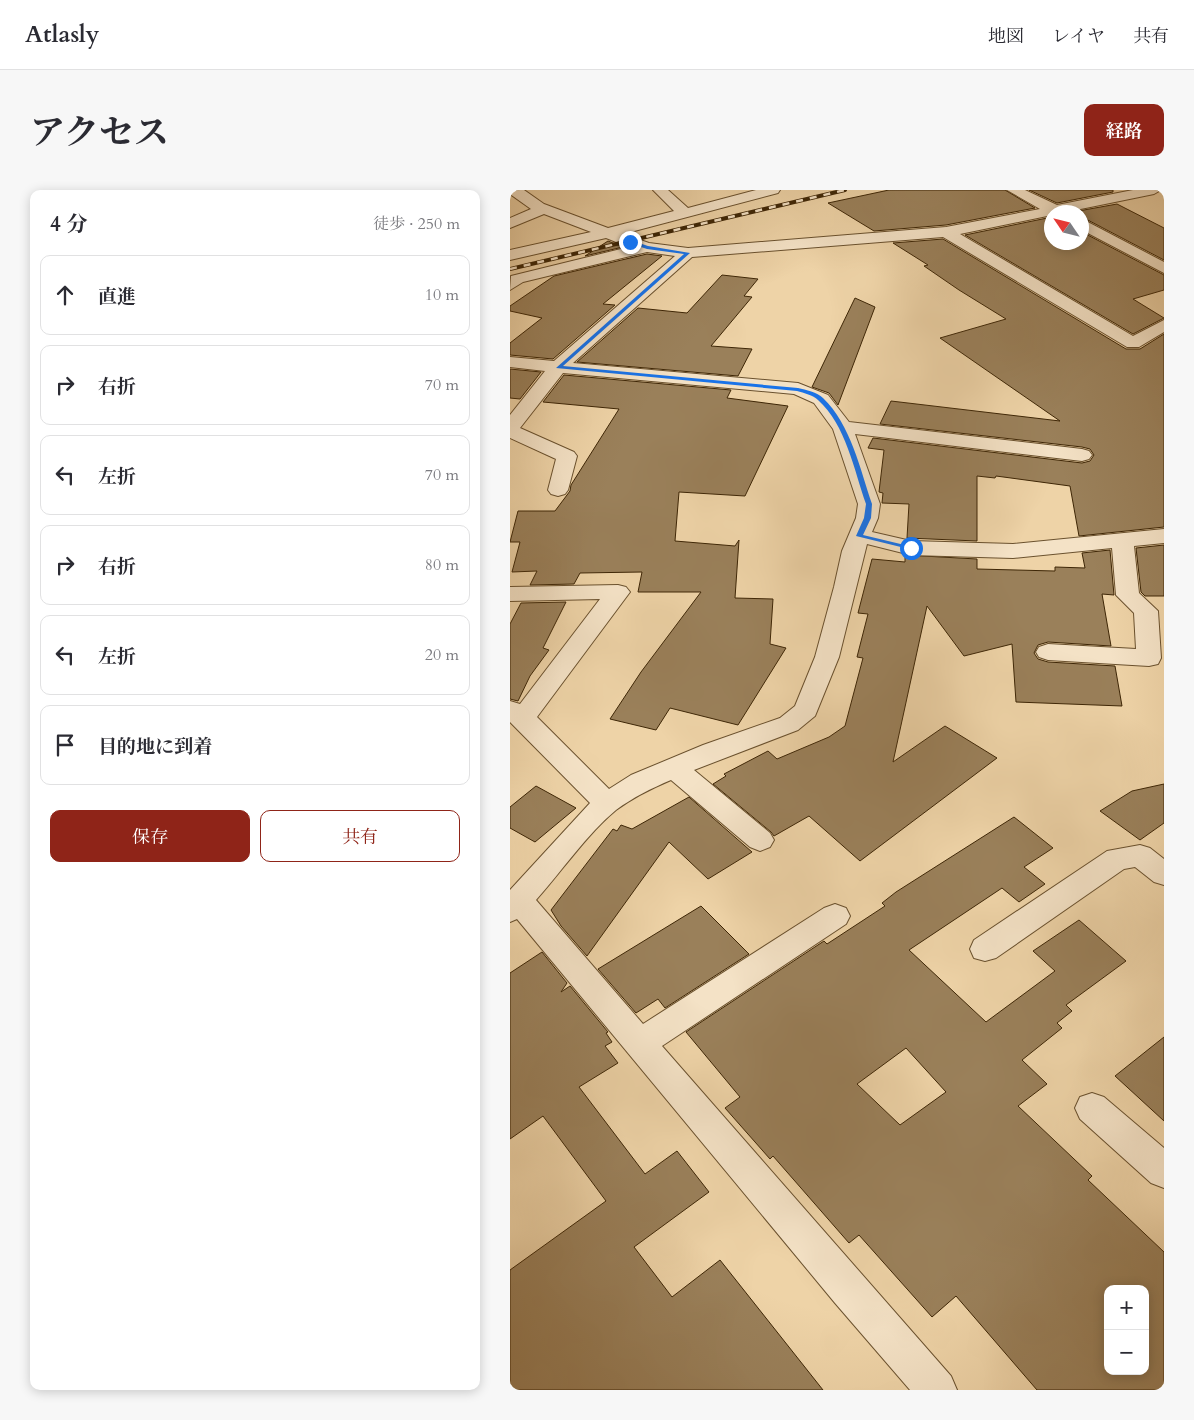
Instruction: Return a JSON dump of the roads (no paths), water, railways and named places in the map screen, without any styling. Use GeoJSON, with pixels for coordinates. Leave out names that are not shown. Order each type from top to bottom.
{"type":"FeatureCollection","features":[{"type":"Feature","properties":{"kind":"street"},"geometry":{"type":"LineString","coordinates":[[514,190],[543,209],[608,233],[647,247],[688,253],[946,232],[1044,214]]}},
{"type":"Feature","properties":{"kind":"street"},"geometry":{"type":"LineString","coordinates":[[660,190],[684,212]]}},
{"type":"Feature","properties":{"kind":"street"},"geometry":{"type":"LineString","coordinates":[[510,255],[608,233],[773,190]]}},
{"type":"Feature","properties":{"kind":"street"},"geometry":{"type":"LineString","coordinates":[[1014,190],[1044,205]]}},
{"type":"Feature","properties":{"kind":"street"},"geometry":{"type":"LineString","coordinates":[[1088,205],[1154,190]]}},
{"type":"Feature","properties":{"kind":"street"},"geometry":{"type":"LineString","coordinates":[[510,223],[543,209]]}},
{"type":"Feature","properties":{"kind":"street"},"geometry":{"type":"LineString","coordinates":[[1089,228],[1164,268]]}},
{"type":"Feature","properties":{"kind":"street"},"geometry":{"type":"LineString","coordinates":[[946,232],[1133,343],[1164,325]]}},
{"type":"Feature","properties":{"kind":"street"},"geometry":{"type":"LineString","coordinates":[[510,285],[517,279],[647,247]]}},
{"type":"Feature","properties":{"kind":"street"},"geometry":{"type":"LineString","coordinates":[[558,490],[567,456],[510,430],[558,367],[688,253]]}},
{"type":"Feature","properties":{"kind":"street"},"geometry":{"type":"LineString","coordinates":[[510,362],[798,389],[821,399],[843,428],[869,504],[867,518],[853,551],[846,587],[827,657],[806,710],[789,724],[712,751],[675,769],[641,782],[607,803],[590,819],[514,905],[640,1043],[849,1290],[937,1390]]}},
{"type":"Feature","properties":{"kind":"street"},"geometry":{"type":"LineString","coordinates":[[843,428],[871,429],[1082,455]]}},
{"type":"Feature","properties":{"kind":"street"},"geometry":{"type":"LineString","coordinates":[[860,536],[911,548],[968,551],[1013,551],[1164,536]]}},
{"type":"Feature","properties":{"kind":"street"},"geometry":{"type":"LineString","coordinates":[[1048,652],[1149,658],[1146,611],[1128,595],[1122,540]]}},
{"type":"Feature","properties":{"kind":"street"},"geometry":{"type":"LineString","coordinates":[[510,594],[618,592],[517,714],[607,803]]}},
{"type":"Feature","properties":{"kind":"street"},"geometry":{"type":"LineString","coordinates":[[675,769],[760,840]]}},
{"type":"Feature","properties":{"kind":"street"},"geometry":{"type":"LineString","coordinates":[[985,949],[1117,859],[1140,856],[1164,874]]}},
{"type":"Feature","properties":{"kind":"street"},"geometry":{"type":"LineString","coordinates":[[640,1043],[835,916]]}},
{"type":"Feature","properties":{"kind":"street"},"geometry":{"type":"LineString","coordinates":[[1092,1108],[1164,1171]]}},
{"type":"Feature","properties":{"kind":"railway"},"geometry":{"type":"LineString","coordinates":[[510,269],[845,190]]}}]}
